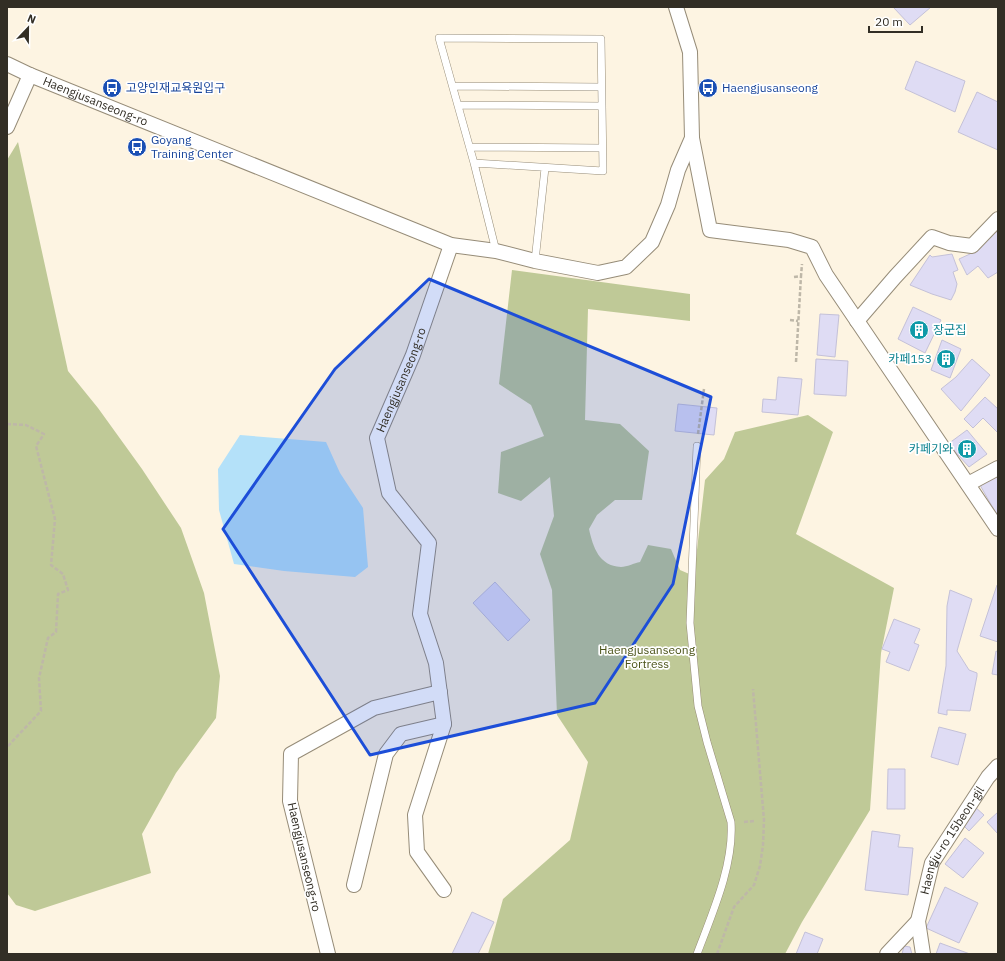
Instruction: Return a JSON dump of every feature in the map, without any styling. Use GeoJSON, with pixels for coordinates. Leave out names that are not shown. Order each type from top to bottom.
{"type":"FeatureCollection","features":[{"type":"Feature","properties":{"kind":"street","name":"Haengjusanseong-ro"},"geometry":{"type":"LineString","coordinates":[[7,64],[30,75],[451,245],[496,251],[535,261],[598,273],[626,267],[652,242],[668,205],[678,170],[692,138],[690,52],[676,7]]}},
{"type":"Feature","properties":{"kind":"street","name":"Haengjusanseong-ro"},"geometry":{"type":"LineString","coordinates":[[7,127],[30,75]]}},
{"type":"Feature","properties":{"kind":"street"},"geometry":{"type":"LineString","coordinates":[[692,138],[710,230],[789,240],[812,247],[826,275],[998,529]]}},
{"type":"Feature","properties":{"kind":"street"},"geometry":{"type":"LineString","coordinates":[[857,321],[894,276],[932,237],[949,243],[972,246],[998,219]]}},
{"type":"Feature","properties":{"kind":"street","name":"Haengjusanseong-ro"},"geometry":{"type":"LineString","coordinates":[[444,890],[417,852],[415,815],[444,724],[436,663],[420,614],[429,543],[389,493],[377,438],[413,355],[451,245]]}},
{"type":"Feature","properties":{"kind":"street"},"geometry":{"type":"LineString","coordinates":[[968,484],[998,468]]}},
{"type":"Feature","properties":{"kind":"street","name":"Haengjusanseong-ro"},"geometry":{"type":"LineString","coordinates":[[328,954],[290,801],[291,754],[374,708],[440,692]]}},
{"type":"Feature","properties":{"kind":"street"},"geometry":{"type":"LineString","coordinates":[[354,885],[386,754],[401,734],[444,724]]}},
{"type":"Feature","properties":{"kind":"street","name":"Haengju-ro 15beon-gil"},"geometry":{"type":"LineString","coordinates":[[923,954],[918,921],[932,863],[988,777],[998,766]]}},
{"type":"Feature","properties":{"kind":"street","name":"Haengju-ro 15beon-gil"},"geometry":{"type":"LineString","coordinates":[[887,954],[918,921]]}},
{"type":"Feature","properties":{"kind":"lane"},"geometry":{"type":"LineString","coordinates":[[474,164],[603,171],[601,39],[439,38],[470,147],[474,164],[496,251]]}},
{"type":"Feature","properties":{"kind":"lane"},"geometry":{"type":"LineString","coordinates":[[452,86],[601,87]]}},
{"type":"Feature","properties":{"kind":"lane"},"geometry":{"type":"LineString","coordinates":[[458,105],[601,106]]}},
{"type":"Feature","properties":{"kind":"lane"},"geometry":{"type":"LineString","coordinates":[[470,147],[602,148]]}},
{"type":"Feature","properties":{"kind":"lane"},"geometry":{"type":"LineString","coordinates":[[535,261],[545,168]]}},
{"type":"Feature","properties":{"kind":"lane"},"geometry":{"type":"LineString","coordinates":[[697,954],[715,906],[729,860],[732,836],[731,822],[698,706],[690,623],[698,446]]}},
{"type":"Feature","properties":{"kind":"path"},"geometry":{"type":"LineString","coordinates":[[796,362],[801,276]]}},
{"type":"Feature","properties":{"kind":"path"},"geometry":{"type":"LineString","coordinates":[[790,320],[798,321]]}},
{"type":"Feature","properties":{"kind":"path"},"geometry":{"type":"LineString","coordinates":[[698,446],[699,420],[704,389]]}},
{"type":"Feature","properties":{"kind":"path"},"geometry":{"type":"LineString","coordinates":[[7,424],[26,424],[44,434],[36,446],[54,519],[51,565],[63,574],[68,590],[58,594],[56,632],[48,638],[39,678],[41,710],[7,747]]}},
{"type":"Feature","properties":{"kind":"path"},"geometry":{"type":"LineString","coordinates":[[717,954],[734,907],[754,884],[760,866],[763,845],[764,820],[753,689]]}},
{"type":"Feature","properties":{"kind":"highlighted area"},"geometry":{"type":"Polygon","coordinates":[[[429,279],[711,397],[673,584],[595,703],[370,755],[223,529],[335,369],[429,279]]]}},
{"type":"Feature","properties":{"kind":"green space"},"geometry":{"type":"Polygon","coordinates":[[[18,142],[68,371],[98,408],[142,469],[181,528],[204,593],[220,676],[216,718],[176,773],[142,834],[151,873],[35,911],[16,905],[7,893],[7,160],[18,142]]]}},
{"type":"Feature","properties":{"kind":"green space","name":"Haengjusanseong Fortress"},"geometry":{"type":"Polygon","coordinates":[[[512,270],[690,294],[690,321],[588,309],[585,420],[620,424],[649,451],[642,500],[615,500],[597,515],[589,529],[595,549],[607,563],[613,566],[621,567],[640,562],[648,545],[671,549],[680,570],[694,576],[705,480],[724,459],[735,432],[808,415],[833,432],[796,534],[894,588],[881,653],[870,810],[802,922],[785,954],[488,954],[503,899],[570,840],[588,762],[557,715],[552,590],[540,554],[554,516],[550,477],[521,501],[498,493],[501,452],[544,436],[531,405],[499,384],[512,270]]]}},
{"type":"Feature","properties":{"kind":"water"},"geometry":{"type":"Polygon","coordinates":[[[240,435],[326,442],[340,473],[363,508],[368,567],[355,577],[284,571],[234,564],[219,510],[218,469],[240,435]]]}},
{"type":"Feature","properties":{"kind":"building"},"geometry":{"type":"Polygon","coordinates":[[[893,7],[931,7],[910,25],[893,7]]]}},
{"type":"Feature","properties":{"kind":"building"},"geometry":{"type":"Polygon","coordinates":[[[916,61],[965,81],[955,112],[905,89],[916,61]]]}},
{"type":"Feature","properties":{"kind":"building"},"geometry":{"type":"Polygon","coordinates":[[[977,92],[998,102],[998,150],[958,132],[977,92]]]}},
{"type":"Feature","properties":{"kind":"building"},"geometry":{"type":"Polygon","coordinates":[[[998,231],[998,272],[988,278],[978,266],[967,275],[959,259],[970,254],[987,238],[998,231]]]}},
{"type":"Feature","properties":{"kind":"building"},"geometry":{"type":"Polygon","coordinates":[[[952,254],[958,270],[953,272],[957,284],[951,300],[910,285],[930,255],[932,257],[952,254]]]}},
{"type":"Feature","properties":{"kind":"building","name":"장군집"},"geometry":{"type":"Polygon","coordinates":[[[913,307],[941,320],[925,353],[898,339],[913,307]]]}},
{"type":"Feature","properties":{"kind":"building"},"geometry":{"type":"Polygon","coordinates":[[[820,314],[839,315],[835,357],[817,355],[820,314]]]}},
{"type":"Feature","properties":{"kind":"building","name":"카페153"},"geometry":{"type":"Polygon","coordinates":[[[942,340],[961,349],[950,378],[931,370],[942,340]]]}},
{"type":"Feature","properties":{"kind":"building"},"geometry":{"type":"Polygon","coordinates":[[[816,359],[848,361],[846,396],[814,394],[816,359]]]}},
{"type":"Feature","properties":{"kind":"building"},"geometry":{"type":"Polygon","coordinates":[[[972,359],[990,375],[961,411],[941,389],[956,377],[972,359]]]}},
{"type":"Feature","properties":{"kind":"building"},"geometry":{"type":"Polygon","coordinates":[[[778,377],[802,379],[798,415],[762,412],[763,399],[776,400],[778,377]]]}},
{"type":"Feature","properties":{"kind":"building"},"geometry":{"type":"Polygon","coordinates":[[[985,397],[998,409],[998,433],[983,418],[973,428],[964,419],[985,397]]]}},
{"type":"Feature","properties":{"kind":"building"},"geometry":{"type":"Polygon","coordinates":[[[678,404],[717,408],[714,435],[675,431],[678,404]]]}},
{"type":"Feature","properties":{"kind":"building","name":"카페기와"},"geometry":{"type":"Polygon","coordinates":[[[967,430],[987,454],[969,467],[948,444],[967,430]]]}},
{"type":"Feature","properties":{"kind":"building"},"geometry":{"type":"Polygon","coordinates":[[[998,474],[998,515],[997,515],[980,485],[998,474]]]}},
{"type":"Feature","properties":{"kind":"building"},"geometry":{"type":"Polygon","coordinates":[[[495,582],[530,620],[508,641],[473,603],[495,582]]]}},
{"type":"Feature","properties":{"kind":"building"},"geometry":{"type":"Polygon","coordinates":[[[998,585],[998,642],[980,636],[998,585]]]}},
{"type":"Feature","properties":{"kind":"building"},"geometry":{"type":"Polygon","coordinates":[[[950,590],[972,599],[957,651],[969,670],[977,673],[977,676],[970,711],[947,710],[947,715],[938,713],[946,666],[947,606],[950,590]]]}},
{"type":"Feature","properties":{"kind":"building"},"geometry":{"type":"Polygon","coordinates":[[[894,619],[920,629],[914,643],[919,645],[909,671],[886,662],[890,652],[882,649],[894,619]]]}},
{"type":"Feature","properties":{"kind":"building"},"geometry":{"type":"Polygon","coordinates":[[[996,651],[998,652],[998,675],[992,674],[996,651]]]}},
{"type":"Feature","properties":{"kind":"building"},"geometry":{"type":"Polygon","coordinates":[[[939,727],[966,734],[958,765],[931,757],[939,727]]]}},
{"type":"Feature","properties":{"kind":"building"},"geometry":{"type":"Polygon","coordinates":[[[888,769],[905,769],[905,809],[887,809],[888,769]]]}},
{"type":"Feature","properties":{"kind":"building"},"geometry":{"type":"Polygon","coordinates":[[[975,807],[984,815],[969,831],[960,822],[975,807]]]}},
{"type":"Feature","properties":{"kind":"building"},"geometry":{"type":"Polygon","coordinates":[[[998,812],[998,834],[987,822],[998,812]]]}},
{"type":"Feature","properties":{"kind":"building"},"geometry":{"type":"Polygon","coordinates":[[[872,831],[900,835],[898,847],[913,848],[908,895],[865,890],[872,831]]]}},
{"type":"Feature","properties":{"kind":"building"},"geometry":{"type":"Polygon","coordinates":[[[965,838],[984,853],[963,878],[945,864],[965,838]]]}},
{"type":"Feature","properties":{"kind":"building"},"geometry":{"type":"Polygon","coordinates":[[[945,887],[978,903],[959,943],[926,928],[945,887]]]}},
{"type":"Feature","properties":{"kind":"building"},"geometry":{"type":"Polygon","coordinates":[[[472,912],[494,922],[478,954],[452,954],[472,912]]]}},
{"type":"Feature","properties":{"kind":"building"},"geometry":{"type":"Polygon","coordinates":[[[805,932],[823,939],[817,954],[796,954],[805,932]]]}},
{"type":"Feature","properties":{"kind":"building"},"geometry":{"type":"Polygon","coordinates":[[[940,943],[970,954],[936,954],[940,943]]]}},
{"type":"Feature","properties":{"kind":"building"},"geometry":{"type":"Polygon","coordinates":[[[904,946],[910,947],[912,954],[902,954],[904,946]]]}},
{"type":"Feature","properties":{"kind":"place","name":"고양인재교육원입구"},"geometry":{"type":"Point","coordinates":[112,88]}},
{"type":"Feature","properties":{"kind":"place","name":"Haengjusanseong"},"geometry":{"type":"Point","coordinates":[708,88]}},
{"type":"Feature","properties":{"kind":"place","name":"Goyang Training Center"},"geometry":{"type":"Point","coordinates":[137,147]}},
{"type":"Feature","properties":{"kind":"place","name":"장군집"},"geometry":{"type":"Point","coordinates":[919,330]}},
{"type":"Feature","properties":{"kind":"place","name":"카페153"},"geometry":{"type":"Point","coordinates":[946,359]}},
{"type":"Feature","properties":{"kind":"place","name":"카페기와"},"geometry":{"type":"Point","coordinates":[967,449]}}]}
